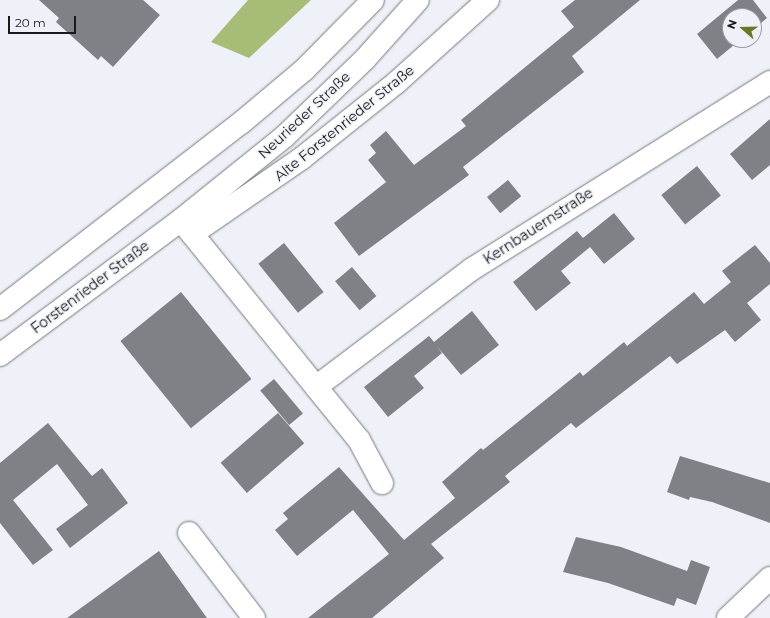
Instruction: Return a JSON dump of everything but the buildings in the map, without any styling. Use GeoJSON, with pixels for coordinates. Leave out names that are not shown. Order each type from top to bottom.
{"type":"FeatureCollection","features":[{"type":"Feature","properties":{"kind":"street"},"geometry":{"type":"LineString","coordinates":[[0,309],[298,75],[373,0]]}},
{"type":"Feature","properties":{"kind":"street","name":"Neurieder Straße"},"geometry":{"type":"LineString","coordinates":[[186,227],[284,137],[365,59],[418,0]]}},
{"type":"Feature","properties":{"kind":"street","name":"Alte Forstenrieder Straße"},"geometry":{"type":"LineString","coordinates":[[186,227],[302,158],[396,83],[488,0]]}},
{"type":"Feature","properties":{"kind":"street","name":"Kernbauernstraße"},"geometry":{"type":"LineString","coordinates":[[316,387],[472,269],[770,82]]}},
{"type":"Feature","properties":{"kind":"street"},"geometry":{"type":"LineString","coordinates":[[186,227],[359,440],[382,483]]}},
{"type":"Feature","properties":{"kind":"street","name":"Forstenrieder Straße"},"geometry":{"type":"LineString","coordinates":[[0,354],[186,227]]}},
{"type":"Feature","properties":{"kind":"street"},"geometry":{"type":"LineString","coordinates":[[190,533],[254,618]]}},
{"type":"Feature","properties":{"kind":"street"},"geometry":{"type":"LineString","coordinates":[[728,618],[770,578]]}},
{"type":"Feature","properties":{"kind":"green space"},"geometry":{"type":"Polygon","coordinates":[[[248,0],[311,0],[249,58],[211,42],[248,0]]]}}]}
